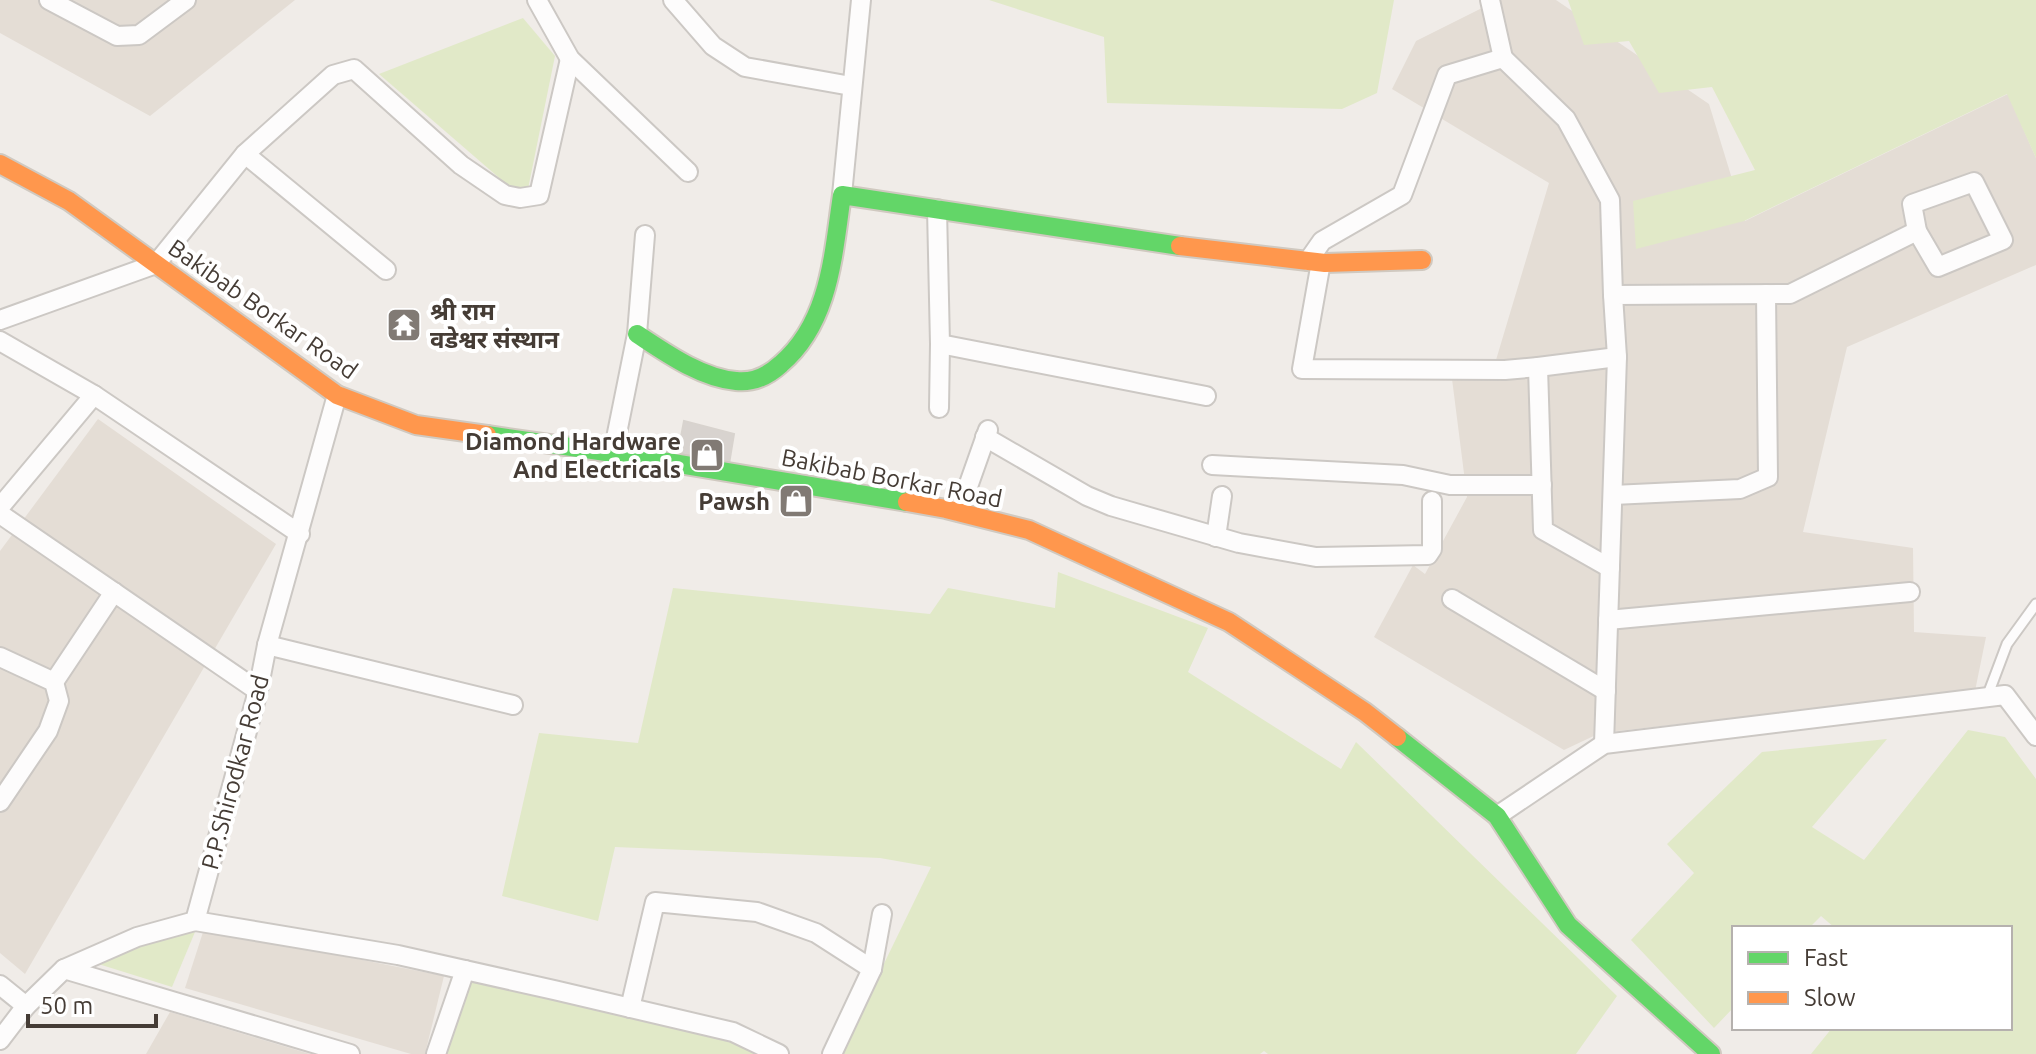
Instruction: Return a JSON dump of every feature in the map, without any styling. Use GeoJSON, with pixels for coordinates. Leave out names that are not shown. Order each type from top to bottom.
{"type":"FeatureCollection","features":[{"type":"Feature","properties":{"kind":"street"},"geometry":{"type":"LineString","coordinates":[[49,0],[117,36],[139,35],[186,0]]}},
{"type":"Feature","properties":{"kind":"street"},"geometry":{"type":"LineString","coordinates":[[537,0],[570,59],[688,172]]}},
{"type":"Feature","properties":{"kind":"street"},"geometry":{"type":"LineString","coordinates":[[673,0],[713,46],[745,67],[851,86]]}},
{"type":"Feature","properties":{"kind":"street"},"geometry":{"type":"LineString","coordinates":[[637,334],[674,358],[710,375],[747,382],[778,369],[808,332],[827,289],[842,195],[861,0]]}},
{"type":"Feature","properties":{"kind":"street"},"geometry":{"type":"LineString","coordinates":[[1490,0],[1503,58],[1566,119],[1610,200],[1617,357],[1604,744]]}},
{"type":"Feature","properties":{"kind":"street"},"geometry":{"type":"LineString","coordinates":[[1503,58],[1447,75],[1402,195],[1322,241],[1314,261],[1302,369],[1505,370],[1617,357]]}},
{"type":"Feature","properties":{"kind":"street"},"geometry":{"type":"LineString","coordinates":[[2,330],[156,264],[245,154],[333,75],[354,69],[461,165],[505,195],[520,198],[539,195],[570,59]]}},
{"type":"Feature","properties":{"kind":"street"},"geometry":{"type":"LineString","coordinates":[[245,154],[386,270]]}},
{"type":"Feature","properties":{"kind":"street","name":"Bakibab Borkar Road"},"geometry":{"type":"LineString","coordinates":[[0,164],[69,201],[337,395],[416,425],[613,453],[959,512],[1029,530],[1229,622],[1365,712],[1497,816],[1568,925],[1711,1054]]}},
{"type":"Feature","properties":{"kind":"street"},"geometry":{"type":"LineString","coordinates":[[1974,182],[2003,240],[1938,267],[1917,231],[1912,204],[1974,182]]}},
{"type":"Feature","properties":{"kind":"street"},"geometry":{"type":"LineString","coordinates":[[842,195],[1206,250],[1314,261],[1422,260]]}},
{"type":"Feature","properties":{"kind":"street"},"geometry":{"type":"LineString","coordinates":[[937,209],[939,408]]}},
{"type":"Feature","properties":{"kind":"street"},"geometry":{"type":"LineString","coordinates":[[1613,295],[1790,294],[1917,231]]}},
{"type":"Feature","properties":{"kind":"street"},"geometry":{"type":"LineString","coordinates":[[613,453],[637,334],[645,235]]}},
{"type":"Feature","properties":{"kind":"street"},"geometry":{"type":"LineString","coordinates":[[1613,495],[1740,489],[1768,477],[1766,294]]}},
{"type":"Feature","properties":{"kind":"street"},"geometry":{"type":"LineString","coordinates":[[2,330],[300,534]]}},
{"type":"Feature","properties":{"kind":"street"},"geometry":{"type":"LineString","coordinates":[[940,344],[1206,396]]}},
{"type":"Feature","properties":{"kind":"street"},"geometry":{"type":"LineString","coordinates":[[1538,367],[1543,530],[1610,568]]}},
{"type":"Feature","properties":{"kind":"street"},"geometry":{"type":"LineString","coordinates":[[0,507],[94,395]]}},
{"type":"Feature","properties":{"kind":"street","name":"P.P.Shirodkar Road"},"geometry":{"type":"LineString","coordinates":[[195,921],[258,691],[267,645],[337,395]]}},
{"type":"Feature","properties":{"kind":"street"},"geometry":{"type":"LineString","coordinates":[[959,512],[986,434],[1087,496],[1111,506],[1239,543],[1316,557],[1428,555],[1432,549],[1432,501]]}},
{"type":"Feature","properties":{"kind":"street"},"geometry":{"type":"LineString","coordinates":[[1212,465],[1403,475],[1450,485],[1542,485]]}},
{"type":"Feature","properties":{"kind":"street"},"geometry":{"type":"LineString","coordinates":[[1216,537],[1222,496]]}},
{"type":"Feature","properties":{"kind":"street"},"geometry":{"type":"LineString","coordinates":[[0,514],[258,691]]}},
{"type":"Feature","properties":{"kind":"street"},"geometry":{"type":"LineString","coordinates":[[0,802],[48,731],[59,701],[54,682],[114,592]]}},
{"type":"Feature","properties":{"kind":"street"},"geometry":{"type":"LineString","coordinates":[[1608,620],[1910,592]]}},
{"type":"Feature","properties":{"kind":"street"},"geometry":{"type":"LineString","coordinates":[[1452,599],[1606,691]]}},
{"type":"Feature","properties":{"kind":"street"},"geometry":{"type":"LineString","coordinates":[[267,645],[513,705]]}},
{"type":"Feature","properties":{"kind":"street"},"geometry":{"type":"LineString","coordinates":[[0,657],[54,682]]}},
{"type":"Feature","properties":{"kind":"street"},"geometry":{"type":"LineString","coordinates":[[1497,816],[1604,744],[2005,695],[2036,736]]}},
{"type":"Feature","properties":{"kind":"street"},"geometry":{"type":"LineString","coordinates":[[630,1008],[655,902],[757,912],[816,933],[872,969]]}},
{"type":"Feature","properties":{"kind":"street"},"geometry":{"type":"LineString","coordinates":[[832,1054],[872,969],[882,914]]}},
{"type":"Feature","properties":{"kind":"street"},"geometry":{"type":"LineString","coordinates":[[0,1040],[26,1006],[64,969],[137,937],[195,921],[465,970],[733,1032],[779,1054]]}},
{"type":"Feature","properties":{"kind":"street"},"geometry":{"type":"LineString","coordinates":[[64,969],[350,1054]]}},
{"type":"Feature","properties":{"kind":"street"},"geometry":{"type":"LineString","coordinates":[[436,1054],[465,970]]}},
{"type":"Feature","properties":{"kind":"street"},"geometry":{"type":"LineString","coordinates":[[0,985],[26,1006]]}},
{"type":"Feature","properties":{"kind":"lane"},"geometry":{"type":"LineString","coordinates":[[1987,697],[2007,644],[2036,604]]}},
{"type":"Feature","properties":{"kind":"shaded area"},"geometry":{"type":"Polygon","coordinates":[[[0,0],[295,0],[150,116],[0,33],[0,0]]]}},
{"type":"Feature","properties":{"kind":"shaded area"},"geometry":{"type":"Polygon","coordinates":[[[1498,0],[1556,0],[1709,104],[1745,221],[2008,94],[2036,158],[2036,265],[1847,347],[1803,532],[1913,548],[1914,632],[1986,637],[1975,691],[1600,733],[1564,750],[1374,637],[1413,565],[1425,574],[1467,497],[1451,371],[1493,370],[1549,183],[1392,89],[1416,41],[1498,0]]]}},
{"type":"Feature","properties":{"kind":"shaded area"},"geometry":{"type":"Polygon","coordinates":[[[98,419],[276,544],[25,974],[0,953],[0,551],[98,419]]]}},
{"type":"Feature","properties":{"kind":"shaded area"},"geometry":{"type":"Polygon","coordinates":[[[204,929],[444,976],[425,1054],[411,1054],[185,988],[204,929]]]}},
{"type":"Feature","properties":{"kind":"shaded area"},"geometry":{"type":"Polygon","coordinates":[[[170,1012],[310,1054],[146,1054],[170,1012]]]}},
{"type":"Feature","properties":{"kind":"green space"},"geometry":{"type":"Polygon","coordinates":[[[989,0],[1394,0],[1377,93],[1342,109],[1107,103],[1104,37],[989,0]]]}},
{"type":"Feature","properties":{"kind":"green space"},"geometry":{"type":"Polygon","coordinates":[[[1568,0],[2036,0],[2036,158],[2007,94],[1744,221],[1636,249],[1633,201],[1755,170],[1712,87],[1659,93],[1629,41],[1584,45],[1568,0]]]}},
{"type":"Feature","properties":{"kind":"green space"},"geometry":{"type":"Polygon","coordinates":[[[523,18],[555,56],[528,189],[512,189],[379,74],[523,18]]]}},
{"type":"Feature","properties":{"kind":"green space"},"geometry":{"type":"Polygon","coordinates":[[[1058,572],[1208,628],[1188,672],[1341,769],[1356,742],[1617,996],[1576,1054],[1268,1054],[1264,1051],[1260,1054],[840,1054],[931,867],[880,858],[615,847],[598,921],[502,896],[539,733],[638,743],[673,588],[930,614],[948,588],[1055,608],[1058,572]]]}},
{"type":"Feature","properties":{"kind":"green space"},"geometry":{"type":"Polygon","coordinates":[[[1968,730],[2005,737],[2036,779],[2036,1054],[1811,1054],[1830,1030],[2012,1030],[2012,926],[1833,926],[1821,916],[1811,926],[1732,926],[1732,1009],[1714,1028],[1631,940],[1694,873],[1667,844],[1762,752],[1887,739],[1812,827],[1864,860],[1968,730]]]}},
{"type":"Feature","properties":{"kind":"green space"},"geometry":{"type":"Polygon","coordinates":[[[195,932],[172,987],[92,962],[148,942],[195,932]]]}},
{"type":"Feature","properties":{"kind":"green space"},"geometry":{"type":"Polygon","coordinates":[[[469,981],[722,1035],[759,1054],[445,1054],[469,981]]]}},
{"type":"Feature","properties":{"kind":"building"},"geometry":{"type":"Polygon","coordinates":[[[684,421],[734,434],[729,464],[678,453],[684,421]]]}},
{"type":"Feature","properties":{"kind":"traffic: fast"},"geometry":{"type":"LineString","coordinates":[[637,334],[684,364],[723,379],[749,381],[771,372],[797,347],[819,308],[832,264],[842,195],[1180,246]]}},
{"type":"Feature","properties":{"kind":"traffic: fast"},"geometry":{"type":"LineString","coordinates":[[487,435],[907,502]]}},
{"type":"Feature","properties":{"kind":"traffic: fast"},"geometry":{"type":"LineString","coordinates":[[1397,737],[1497,816],[1568,925],[1711,1054]]}},
{"type":"Feature","properties":{"kind":"traffic: slow"},"geometry":{"type":"LineString","coordinates":[[0,164],[69,201],[337,395],[416,425],[487,435]]}},
{"type":"Feature","properties":{"kind":"traffic: slow"},"geometry":{"type":"LineString","coordinates":[[1180,246],[1325,263],[1422,260]]}},
{"type":"Feature","properties":{"kind":"traffic: slow"},"geometry":{"type":"LineString","coordinates":[[907,502],[1029,530],[1229,622],[1365,712],[1397,737]]}},
{"type":"Feature","properties":{"kind":"place","name":"श्री राम वडेश्वर संस्थान"},"geometry":{"type":"Point","coordinates":[404,325]}},
{"type":"Feature","properties":{"kind":"place","name":"Diamond Hardware And Electricals"},"geometry":{"type":"Point","coordinates":[707,455]}},
{"type":"Feature","properties":{"kind":"place","name":"Pawsh"},"geometry":{"type":"Point","coordinates":[796,501]}}]}
